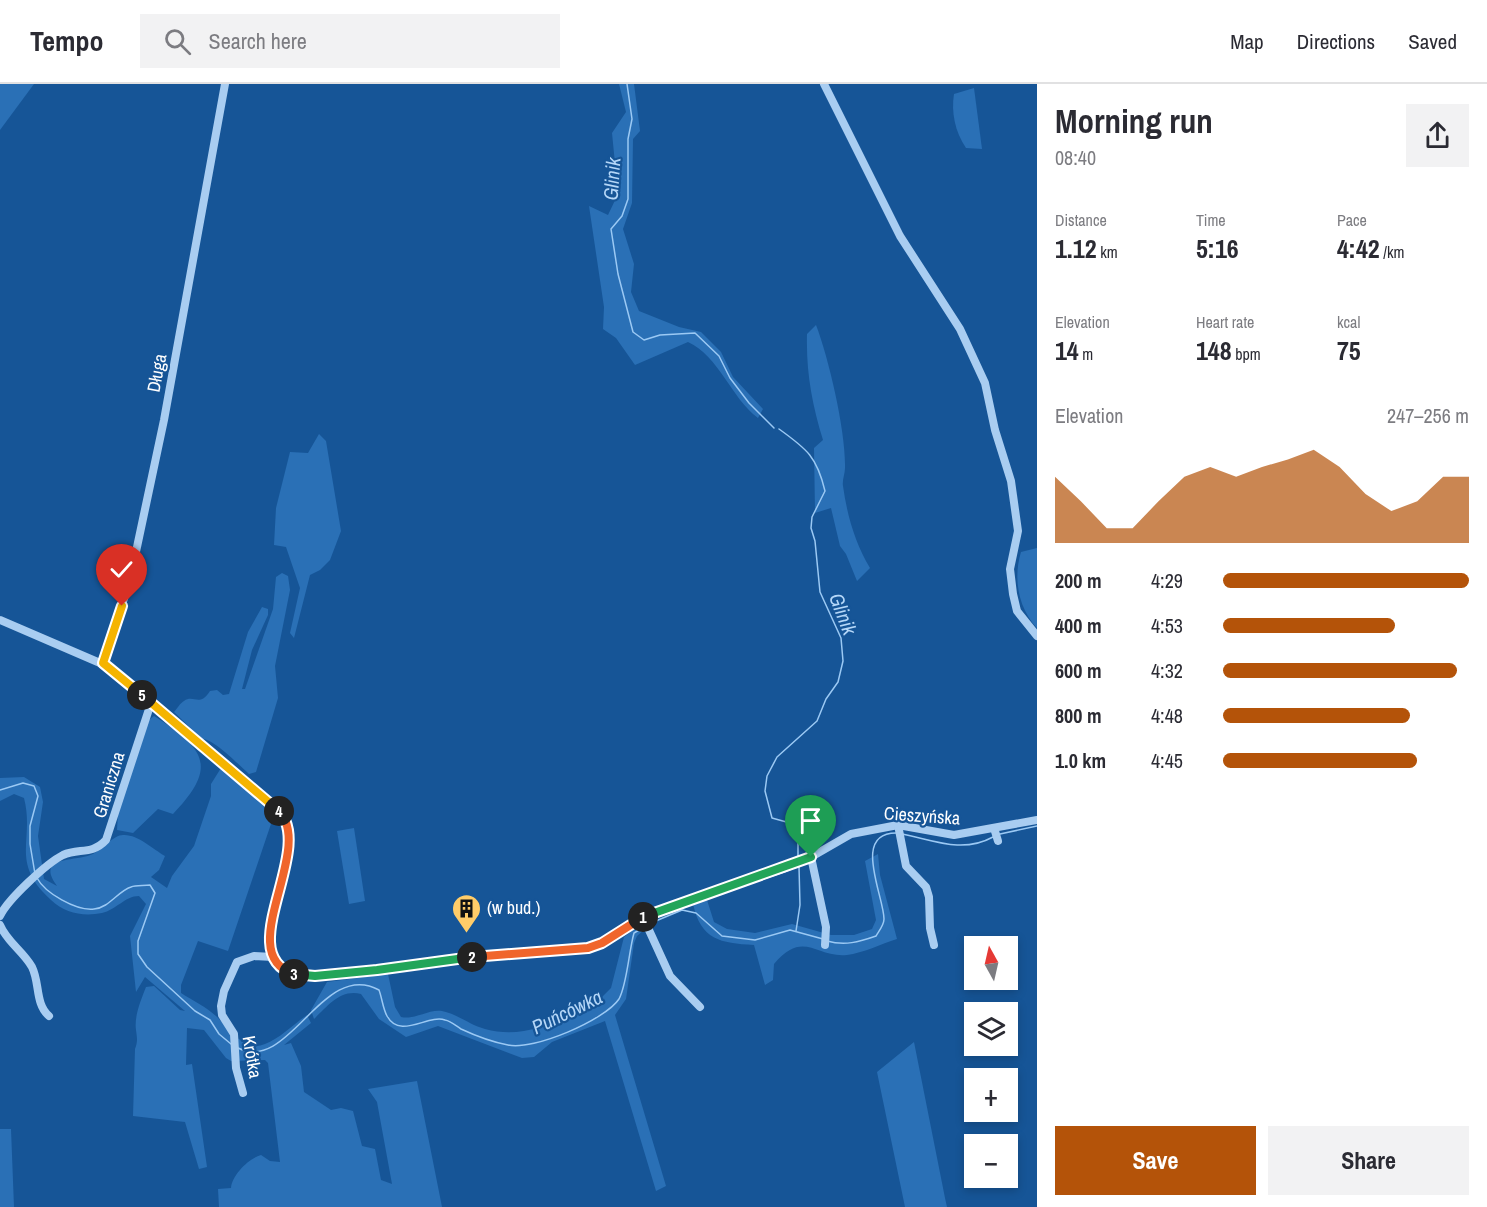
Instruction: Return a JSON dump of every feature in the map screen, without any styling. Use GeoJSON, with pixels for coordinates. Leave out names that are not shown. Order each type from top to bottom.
{"type":"FeatureCollection","features":[{"type":"Feature","properties":{"kind":"street","name":"Długa"},"geometry":{"type":"LineString","coordinates":[[103,663],[130,580],[161,432],[225,84]]}},
{"type":"Feature","properties":{"kind":"street"},"geometry":{"type":"LineString","coordinates":[[824,84],[900,236],[960,329],[986,383],[995,430],[1011,481],[1018,531],[1010,569],[1013,594],[1017,611],[1037,636]]}},
{"type":"Feature","properties":{"kind":"street"},"geometry":{"type":"LineString","coordinates":[[0,620],[103,663],[268,801],[288,823],[291,841],[270,934],[273,957]]}},
{"type":"Feature","properties":{"kind":"street","name":"Graniczna"},"geometry":{"type":"LineString","coordinates":[[0,916],[43,871],[65,855],[96,849],[108,837],[151,704]]}},
{"type":"Feature","properties":{"kind":"street","name":"Cieszyńska"},"geometry":{"type":"LineString","coordinates":[[273,957],[286,971],[315,976],[465,958],[568,951],[602,943],[811,857],[851,834],[899,830],[954,835],[996,834],[1037,820]]}},
{"type":"Feature","properties":{"kind":"street"},"geometry":{"type":"LineString","coordinates":[[899,830],[906,866],[926,887],[934,945]]}},
{"type":"Feature","properties":{"kind":"street"},"geometry":{"type":"LineString","coordinates":[[811,857],[818,881],[826,941]]}},
{"type":"Feature","properties":{"kind":"street"},"geometry":{"type":"LineString","coordinates":[[646,923],[670,976],[700,1007]]}},
{"type":"Feature","properties":{"kind":"street"},"geometry":{"type":"LineString","coordinates":[[0,925],[5,938],[16,946],[32,969],[42,1010],[49,1016]]}},
{"type":"Feature","properties":{"kind":"street","name":"Krótka"},"geometry":{"type":"LineString","coordinates":[[243,1093],[236,1068],[234,1034],[222,1015],[221,1006],[233,968],[247,957],[273,957]]}},
{"type":"Feature","properties":{"kind":"shaded area"},"geometry":{"type":"Polygon","coordinates":[[[0,84],[34,84],[0,130],[0,84]]]}},
{"type":"Feature","properties":{"kind":"shaded area"},"geometry":{"type":"Polygon","coordinates":[[[619,84],[634,84],[640,131],[633,139],[632,203],[623,229],[634,264],[631,292],[639,311],[679,327],[701,332],[721,352],[733,377],[763,409],[758,418],[740,400],[717,367],[699,348],[688,342],[635,365],[616,338],[603,329],[604,307],[589,206],[608,215],[618,194],[612,133],[626,112],[619,84]]]}},
{"type":"Feature","properties":{"kind":"shaded area"},"geometry":{"type":"Polygon","coordinates":[[[974,88],[982,149],[966,148],[959,135],[954,115],[954,94],[974,88]]]}},
{"type":"Feature","properties":{"kind":"shaded area"},"geometry":{"type":"Polygon","coordinates":[[[816,325],[840,416],[845,453],[843,484],[847,508],[856,539],[870,568],[857,581],[846,554],[840,546],[831,508],[815,513],[814,448],[823,440],[810,388],[807,334],[816,325]]]}},
{"type":"Feature","properties":{"kind":"shaded area"},"geometry":{"type":"Polygon","coordinates":[[[319,434],[326,441],[341,531],[330,560],[320,570],[310,575],[294,638],[290,633],[300,588],[286,547],[274,545],[276,508],[290,452],[308,453],[319,434]]]}},
{"type":"Feature","properties":{"kind":"shaded area"},"geometry":{"type":"Polygon","coordinates":[[[1037,548],[1037,628],[1021,602],[1017,572],[1021,552],[1037,548]]]}},
{"type":"Feature","properties":{"kind":"shaded area"},"geometry":{"type":"Polygon","coordinates":[[[282,573],[288,576],[290,590],[275,666],[278,698],[256,772],[249,774],[220,748],[202,739],[174,712],[184,701],[203,699],[210,691],[217,690],[223,695],[229,694],[248,632],[262,607],[268,609],[268,615],[252,650],[242,689],[245,689],[273,609],[276,577],[282,573]]]}},
{"type":"Feature","properties":{"kind":"shaded area"},"geometry":{"type":"Polygon","coordinates":[[[154,716],[172,728],[195,749],[200,760],[200,771],[196,784],[173,814],[158,809],[133,833],[117,830],[118,812],[149,720],[154,716]]]}},
{"type":"Feature","properties":{"kind":"shaded area"},"geometry":{"type":"Polygon","coordinates":[[[221,768],[274,815],[228,951],[198,941],[181,985],[181,993],[212,1013],[238,1038],[250,1045],[257,1046],[270,1042],[307,1015],[311,1023],[284,1045],[291,1043],[301,1066],[304,1092],[331,1110],[341,1108],[353,1111],[362,1146],[375,1149],[381,1180],[392,1184],[377,1102],[368,1089],[417,1081],[442,1207],[219,1207],[218,1189],[231,1188],[234,1178],[251,1160],[261,1155],[270,1161],[280,1162],[268,1063],[265,1060],[231,1061],[226,1058],[204,1030],[187,1028],[186,1065],[192,1064],[207,1167],[199,1169],[185,1122],[133,1116],[136,1019],[146,987],[154,986],[180,1010],[185,1011],[145,977],[136,992],[130,936],[146,904],[139,896],[102,913],[88,914],[68,911],[51,900],[38,886],[27,862],[27,813],[24,798],[14,794],[0,801],[0,778],[24,777],[40,787],[43,802],[38,836],[44,879],[57,886],[51,876],[54,864],[93,854],[116,837],[128,835],[139,839],[165,856],[159,870],[151,877],[167,888],[172,876],[194,846],[211,796],[211,784],[221,768]]]}},
{"type":"Feature","properties":{"kind":"shaded area"},"geometry":{"type":"Polygon","coordinates":[[[354,828],[365,901],[349,904],[337,831],[354,828]]]}},
{"type":"Feature","properties":{"kind":"shaded area"},"geometry":{"type":"Polygon","coordinates":[[[878,854],[880,875],[897,939],[847,955],[836,955],[810,948],[794,948],[774,964],[773,980],[765,985],[754,945],[731,943],[714,937],[701,925],[693,904],[707,900],[714,922],[727,929],[755,933],[792,924],[831,935],[854,935],[872,929],[876,920],[865,861],[878,854]]]}},
{"type":"Feature","properties":{"kind":"shaded area"},"geometry":{"type":"Polygon","coordinates":[[[642,923],[645,929],[637,936],[634,943],[626,999],[615,1015],[666,1186],[656,1191],[605,1021],[552,1042],[534,1057],[522,1058],[438,1026],[406,1037],[379,1019],[361,994],[341,996],[314,1019],[311,1010],[327,982],[388,974],[395,1007],[401,1017],[442,1011],[485,1029],[517,1032],[532,1029],[560,1019],[602,997],[611,988],[624,937],[642,923]]]}},
{"type":"Feature","properties":{"kind":"shaded area"},"geometry":{"type":"Polygon","coordinates":[[[914,1042],[947,1207],[905,1207],[877,1072],[914,1042]]]}},
{"type":"Feature","properties":{"kind":"shaded area"},"geometry":{"type":"Polygon","coordinates":[[[0,1129],[11,1129],[14,1207],[0,1207],[0,1129]]]}},
{"type":"Feature","properties":{"kind":"waterway","name":"Glinik"},"geometry":{"type":"LineString","coordinates":[[627,84],[632,119],[628,139],[628,199],[622,216],[611,229],[618,274],[633,332],[644,340],[660,335],[695,333],[719,356],[730,378],[749,403],[774,428]]}},
{"type":"Feature","properties":{"kind":"waterway","name":"Glinik"},"geometry":{"type":"LineString","coordinates":[[779,429],[804,448],[822,479],[825,491],[812,517],[811,528],[815,541],[820,592],[841,638],[843,661],[838,682],[826,699],[817,721],[777,757],[767,776],[765,791],[772,818],[790,823],[798,839],[798,860]]}},
{"type":"Feature","properties":{"kind":"waterway","name":"Puńcówka"},"geometry":{"type":"LineString","coordinates":[[0,790],[23,783],[34,786],[38,796],[30,826],[30,844],[35,874]]}},
{"type":"Feature","properties":{"kind":"waterway","name":"Puńcówka"},"geometry":{"type":"LineString","coordinates":[[1000,834],[1037,826]]}},
{"type":"Feature","properties":{"kind":"waterway","name":"Puńcówka"},"geometry":{"type":"LineString","coordinates":[[827,941],[852,943],[876,936],[884,919],[873,867],[873,854],[876,843],[883,835],[897,833]]}},
{"type":"Feature","properties":{"kind":"waterway","name":"Puńcówka"},"geometry":{"type":"LineString","coordinates":[[902,834],[959,845],[970,845],[993,837]]}},
{"type":"Feature","properties":{"kind":"waterway","name":"Glinik"},"geometry":{"type":"LineString","coordinates":[[796,931],[800,905],[799,867]]}},
{"type":"Feature","properties":{"kind":"waterway","name":"Puńcówka"},"geometry":{"type":"LineString","coordinates":[[37,878],[41,884],[62,900],[87,909],[104,906],[131,887],[150,885],[155,893],[138,941],[138,954],[147,967],[195,1011],[210,1020],[219,1034],[231,1044]]}},
{"type":"Feature","properties":{"kind":"waterway","name":"Puńcówka"},"geometry":{"type":"LineString","coordinates":[[651,923],[682,910],[696,913],[722,936],[755,940],[790,930],[823,939]]}},
{"type":"Feature","properties":{"kind":"waterway","name":"Puńcówka"},"geometry":{"type":"LineString","coordinates":[[238,1048],[257,1052],[274,1046],[323,1002],[340,990],[359,985],[379,990],[387,1016],[399,1026],[438,1019],[449,1021],[478,1036],[508,1045],[519,1046],[550,1039],[599,1016],[619,999],[634,933],[644,927]]}},
{"type":"Feature","properties":{"kind":"place","name":"(w bud.)"},"geometry":{"type":"Point","coordinates":[466,934]}},
{"type":"Feature","properties":{"kind":"route"},"geometry":{"type":"LineString","coordinates":[[122,606],[116,618],[103,663],[268,801],[288,823],[291,841],[272,918],[270,941],[274,959],[282,969],[291,974],[315,976],[475,957],[588,948],[602,943],[634,922],[655,912],[783,869],[811,857]]}}]}
